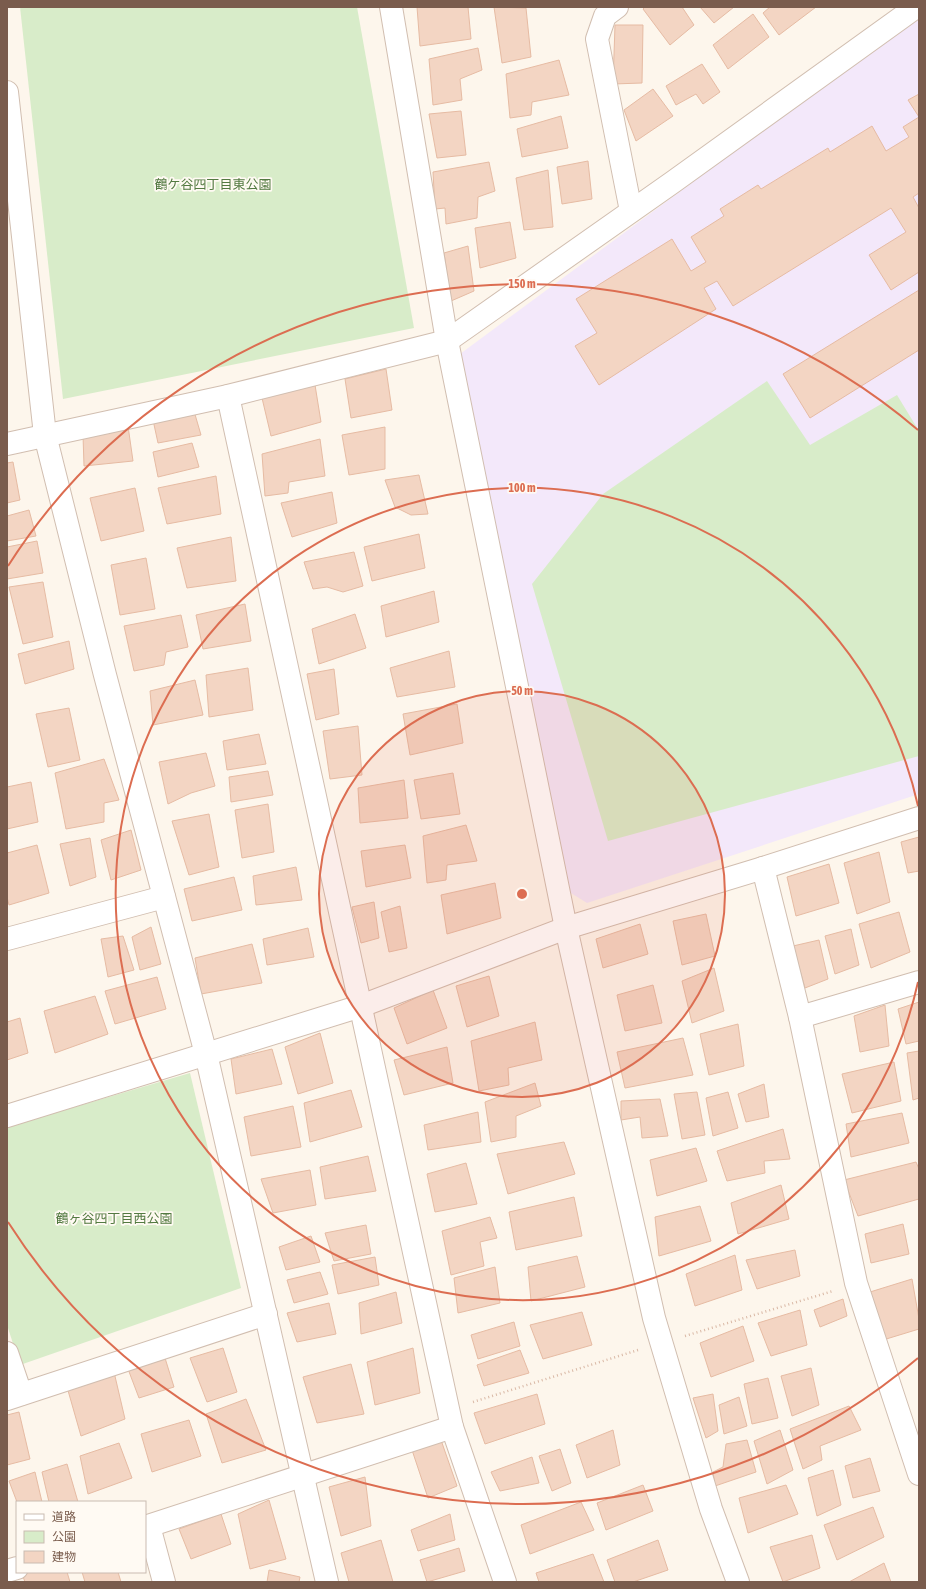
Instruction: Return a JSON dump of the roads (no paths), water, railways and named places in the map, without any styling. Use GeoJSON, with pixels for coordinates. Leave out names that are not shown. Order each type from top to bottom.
{"type":"FeatureCollection","features":[{"type":"Feature","properties":{"kind":"street"},"geometry":{"type":"LineString","coordinates":[[391,7],[447,341],[566,928],[654,1318],[711,1510],[738,1582]]}},
{"type":"Feature","properties":{"kind":"street"},"geometry":{"type":"LineString","coordinates":[[617,7],[605,16],[597,40],[631,211]]}},
{"type":"Feature","properties":{"kind":"street"},"geometry":{"type":"LineString","coordinates":[[7,444],[228,396],[447,341],[916,7]]}},
{"type":"Feature","properties":{"kind":"street"},"geometry":{"type":"LineString","coordinates":[[7,92],[45,435],[105,675],[206,1054],[327,1582]]}},
{"type":"Feature","properties":{"kind":"street"},"geometry":{"type":"LineString","coordinates":[[228,396],[450,1418],[505,1582]]}},
{"type":"Feature","properties":{"kind":"street"},"geometry":{"type":"LineString","coordinates":[[7,1116],[361,1006],[566,928],[763,868],[919,818]]}},
{"type":"Feature","properties":{"kind":"street"},"geometry":{"type":"LineString","coordinates":[[763,868],[800,1017],[856,1284],[919,1474]]}},
{"type":"Feature","properties":{"kind":"street"},"geometry":{"type":"LineString","coordinates":[[7,939],[164,897]]}},
{"type":"Feature","properties":{"kind":"street"},"geometry":{"type":"LineString","coordinates":[[800,1017],[919,982]]}},
{"type":"Feature","properties":{"kind":"street"},"geometry":{"type":"LineString","coordinates":[[7,1353],[14,1397],[266,1314]]}},
{"type":"Feature","properties":{"kind":"street"},"geometry":{"type":"LineString","coordinates":[[164,1582],[147,1526],[303,1475],[450,1418]]}},
{"type":"Feature","properties":{"kind":"park label","name":"鶴ケ谷四丁目東公園"},"geometry":{"type":"Point","coordinates":[213,184]}},
{"type":"Feature","properties":{"kind":"park label","name":"鶴ヶ谷四丁目西公園"},"geometry":{"type":"Point","coordinates":[114,1218]}}]}
